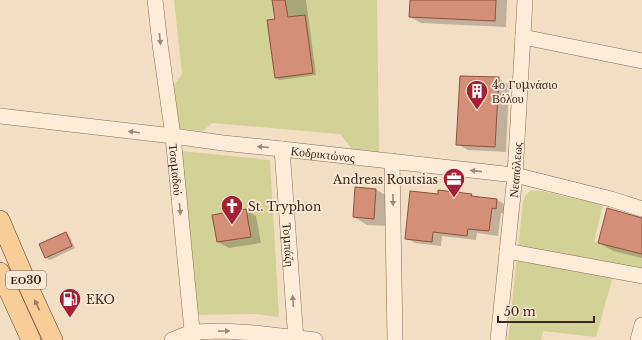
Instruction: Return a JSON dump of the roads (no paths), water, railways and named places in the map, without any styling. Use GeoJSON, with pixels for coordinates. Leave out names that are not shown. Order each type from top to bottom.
{"type":"FeatureCollection","features":[{"type":"Feature","properties":{"kind":"main road","name":"ΕΟ30"},"geometry":{"type":"LineString","coordinates":[[0,220],[53,340]]}},
{"type":"Feature","properties":{"kind":"main road","name":"ΕΟ30"},"geometry":{"type":"LineString","coordinates":[[0,272],[31,340]]}},
{"type":"Feature","properties":{"kind":"street","name":"Τσαμαδού"},"geometry":{"type":"LineString","coordinates":[[155,0],[173,136],[193,336]]}},
{"type":"Feature","properties":{"kind":"street","name":"Νεαπόλεως"},"geometry":{"type":"LineString","coordinates":[[498,340],[515,175],[525,0]]}},
{"type":"Feature","properties":{"kind":"street"},"geometry":{"type":"LineString","coordinates":[[523,37],[642,61]]}},
{"type":"Feature","properties":{"kind":"street","name":"Κοδρικτώνος"},"geometry":{"type":"LineString","coordinates":[[0,116],[223,143],[515,175],[642,209]]}},
{"type":"Feature","properties":{"kind":"street","name":"Τομπάζη"},"geometry":{"type":"LineString","coordinates":[[282,149],[296,339]]}},
{"type":"Feature","properties":{"kind":"street"},"geometry":{"type":"LineString","coordinates":[[392,161],[395,340]]}},
{"type":"Feature","properties":{"kind":"street"},"geometry":{"type":"LineString","coordinates":[[507,251],[642,276]]}},
{"type":"Feature","properties":{"kind":"street"},"geometry":{"type":"LineString","coordinates":[[638,340],[642,325]]}},
{"type":"Feature","properties":{"kind":"street"},"geometry":{"type":"LineString","coordinates":[[172,340],[193,336],[244,332],[315,340]]}},
{"type":"Feature","properties":{"kind":"place","name":"4ο Γυμνάσιο Βόλου"},"geometry":{"type":"Point","coordinates":[477,110]}},
{"type":"Feature","properties":{"kind":"place","name":"Andreas Routsias"},"geometry":{"type":"Point","coordinates":[454,198]}},
{"type":"Feature","properties":{"kind":"place","name":"St. Tryphon"},"geometry":{"type":"Point","coordinates":[232,226]}},
{"type":"Feature","properties":{"kind":"place","name":"EKO"},"geometry":{"type":"Point","coordinates":[70,318]}}]}
